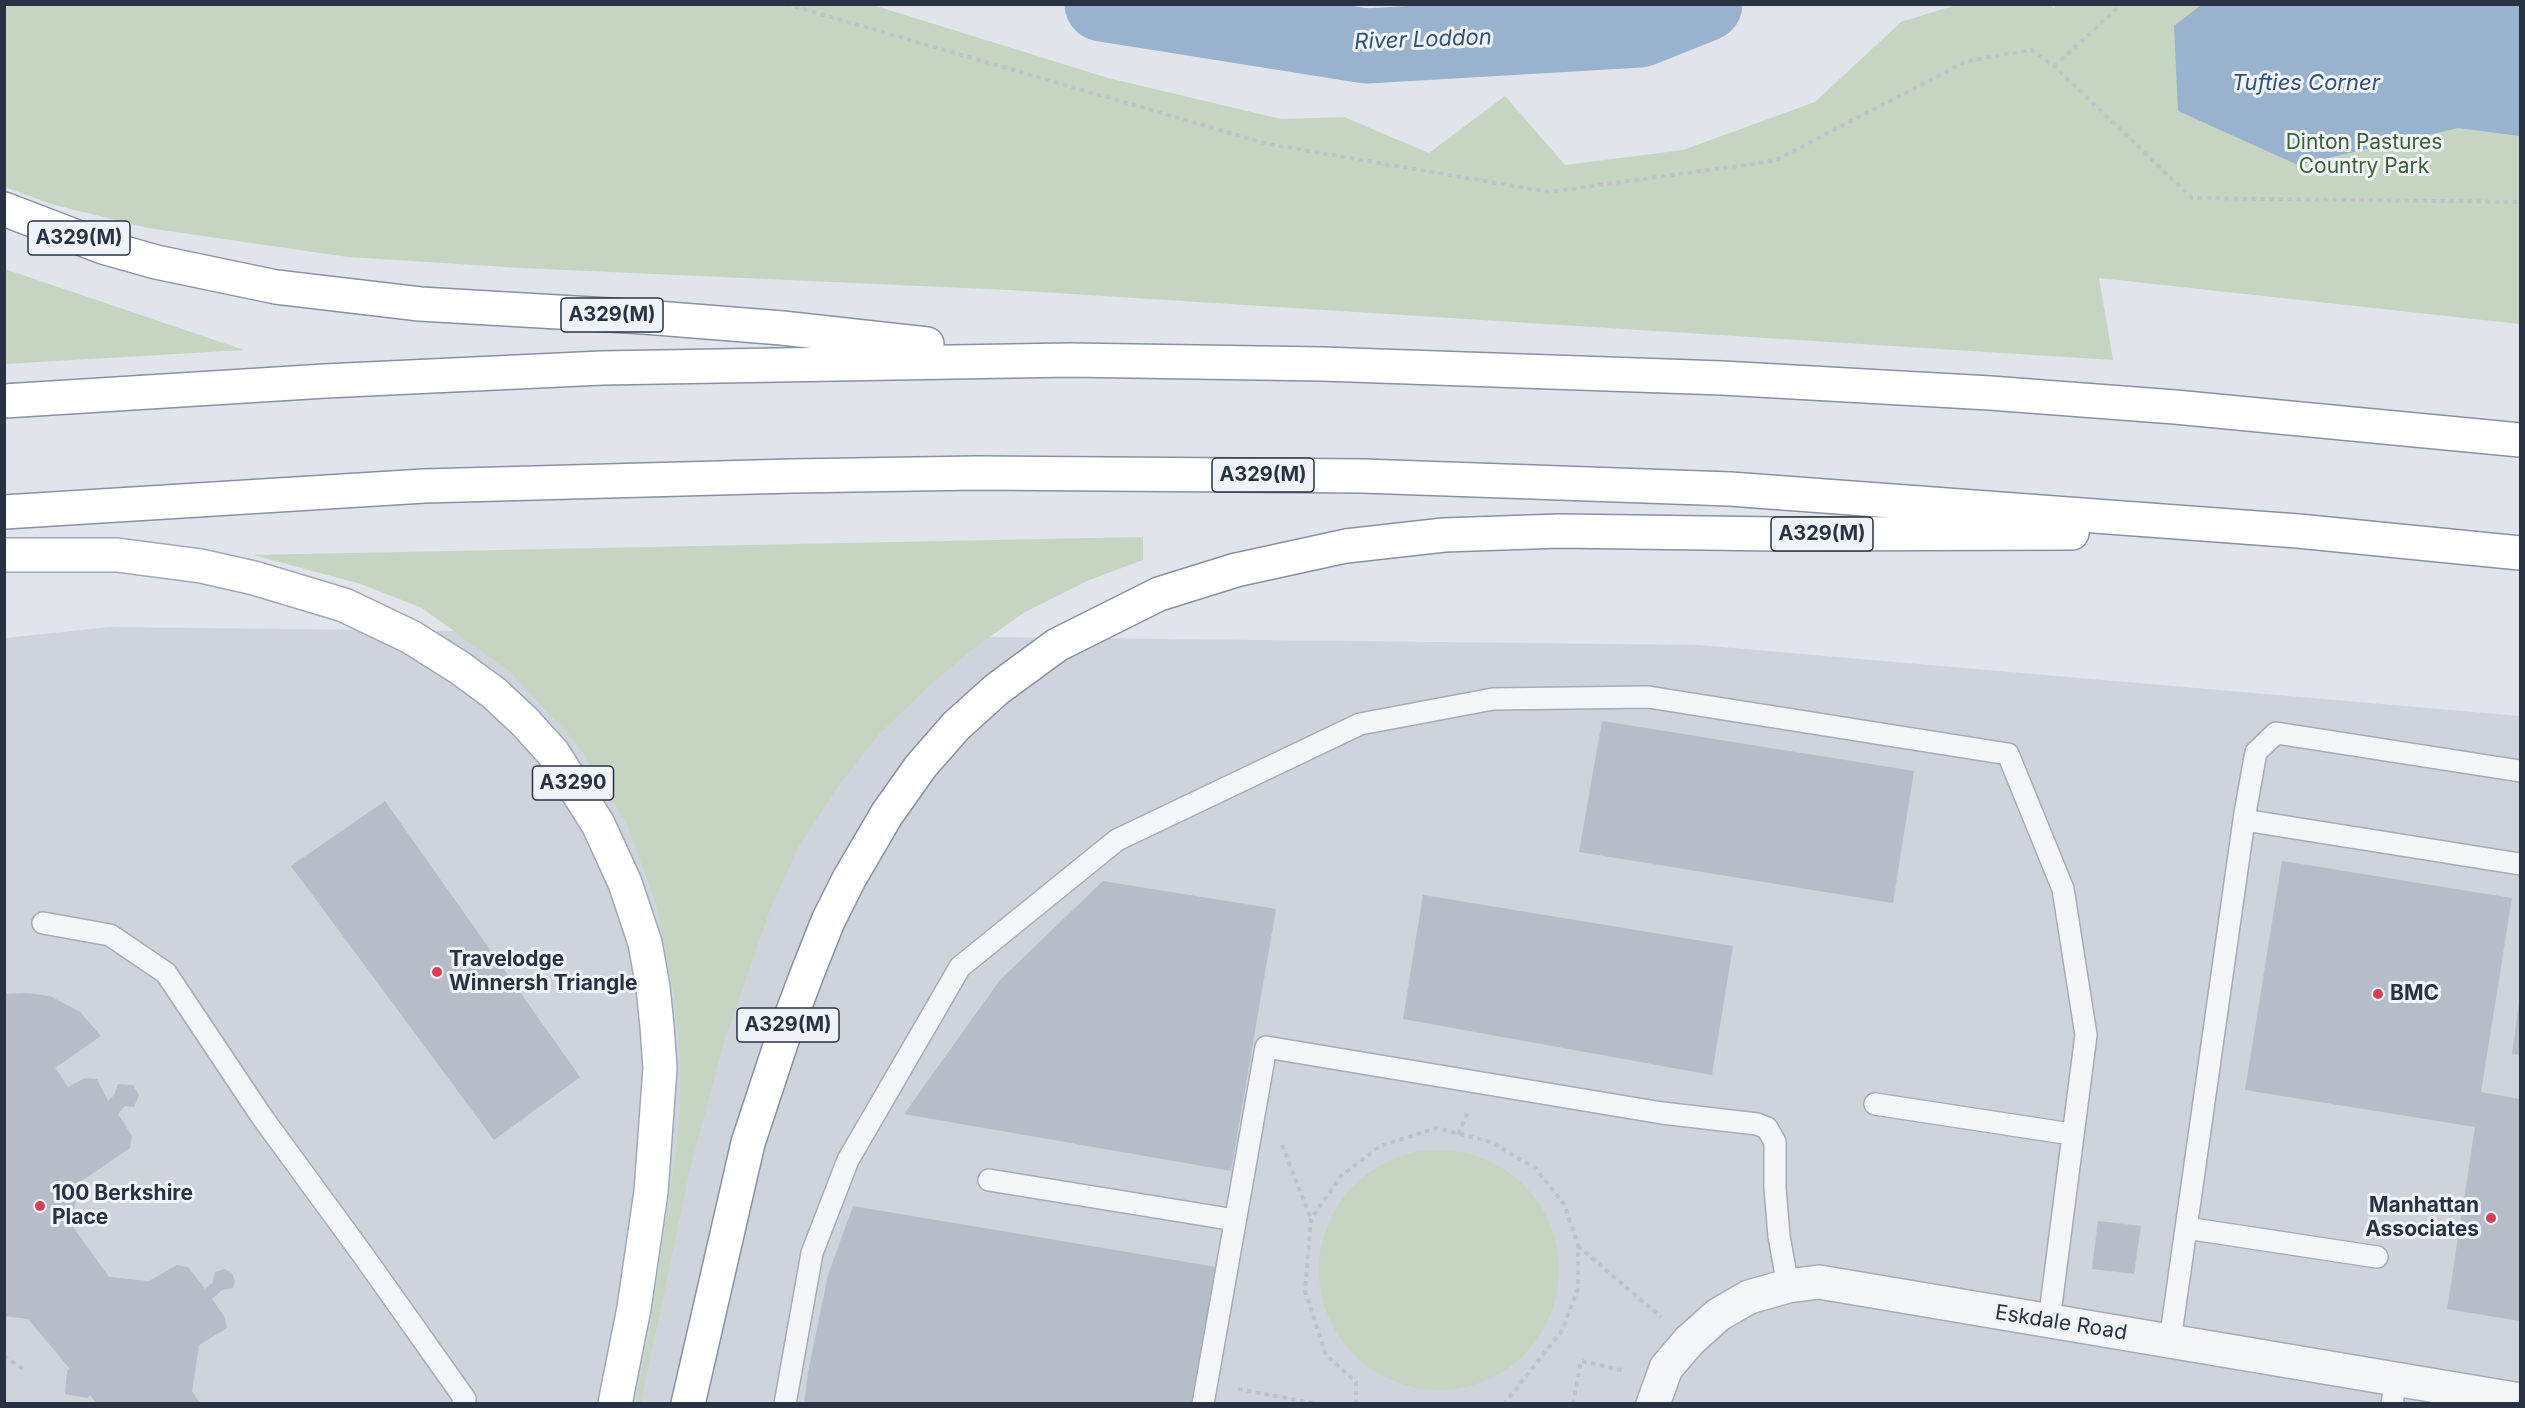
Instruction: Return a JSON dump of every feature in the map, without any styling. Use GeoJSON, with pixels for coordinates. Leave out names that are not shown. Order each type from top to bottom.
{"type":"FeatureCollection","features":[{"type":"Feature","properties":{"kind":"main road","name":"A329(M)"},"geometry":{"type":"LineString","coordinates":[[4,209],[103,247],[214,276],[276,287],[420,304],[644,317],[782,328],[1070,360]]}},
{"type":"Feature","properties":{"kind":"main road","name":"A329(M)"},"geometry":{"type":"LineString","coordinates":[[4,401],[325,381],[602,368],[1070,360],[1322,364],[1734,378],[2163,406],[2520,440]]}},
{"type":"Feature","properties":{"kind":"main road","name":"A329(M)"},"geometry":{"type":"LineString","coordinates":[[4,512],[243,495],[458,485],[792,476],[1207,474],[1363,476],[1730,489],[2298,531],[2520,553]]}},
{"type":"Feature","properties":{"kind":"main road","name":"A329(M)"},"geometry":{"type":"LineString","coordinates":[[688,1404],[748,1143],[803,984],[828,921],[849,879],[887,814],[921,766],[956,726],[997,689],[1057,645],[1159,594],[1236,570],[1346,546],[1444,535],[1560,531],[1789,534],[2298,531]]}},
{"type":"Feature","properties":{"kind":"main road","name":"A3290"},"geometry":{"type":"LineString","coordinates":[[4,555],[117,555],[201,566],[264,580],[344,605],[430,647],[460,668],[494,693],[553,753],[598,824],[625,883],[645,943],[655,1006],[660,1068],[651,1192],[634,1308],[615,1404]]}},
{"type":"Feature","properties":{"kind":"street","name":"Eskdale Road"},"geometry":{"type":"LineString","coordinates":[[1653,1404],[1666,1368],[1689,1341],[1718,1315],[1749,1298],[1788,1286],[1819,1282],[2170,1341],[2394,1391],[2520,1400]]}},
{"type":"Feature","properties":{"kind":"lane"},"geometry":{"type":"LineString","coordinates":[[785,1404],[812,1253],[848,1160],[960,967],[1117,840],[1360,724],[1493,699],[1648,698],[2008,753],[2063,889],[2086,1035],[2071,1134],[2049,1321]]}},
{"type":"Feature","properties":{"kind":"lane"},"geometry":{"type":"LineString","coordinates":[[2170,1341],[2244,819],[2256,752],[2276,734],[2520,771]]}},
{"type":"Feature","properties":{"kind":"lane"},"geometry":{"type":"LineString","coordinates":[[2244,819],[2520,864]]}},
{"type":"Feature","properties":{"kind":"lane"},"geometry":{"type":"LineString","coordinates":[[43,923],[110,935],[166,973],[262,1117],[465,1399],[464,1404]]}},
{"type":"Feature","properties":{"kind":"lane"},"geometry":{"type":"LineString","coordinates":[[1205,1394],[1266,1047],[1650,1111],[1757,1124],[1767,1128],[1775,1142],[1775,1188],[1779,1236],[1788,1286]]}},
{"type":"Feature","properties":{"kind":"lane"},"geometry":{"type":"LineString","coordinates":[[1875,1104],[2071,1134]]}},
{"type":"Feature","properties":{"kind":"lane"},"geometry":{"type":"LineString","coordinates":[[989,1180],[1235,1220]]}},
{"type":"Feature","properties":{"kind":"lane"},"geometry":{"type":"LineString","coordinates":[[2186,1228],[2377,1257]]}},
{"type":"Feature","properties":{"kind":"path"},"geometry":{"type":"LineString","coordinates":[[786,4],[1268,144],[1549,192],[1774,160],[1967,61],[2031,50],[2054,66],[2192,198],[2520,202]]}},
{"type":"Feature","properties":{"kind":"path"},"geometry":{"type":"LineString","coordinates":[[2054,66],[2122,4]]}},
{"type":"Feature","properties":{"kind":"path"},"geometry":{"type":"LineString","coordinates":[[1311,1219],[1341,1176],[1380,1146],[1437,1128],[1491,1142],[1535,1168],[1564,1204],[1578,1245],[1578,1288],[1560,1332],[1504,1404]]}},
{"type":"Feature","properties":{"kind":"path"},"geometry":{"type":"LineString","coordinates":[[1281,1142],[1311,1219],[1305,1291],[1326,1355],[1356,1382],[1356,1404]]}},
{"type":"Feature","properties":{"kind":"path"},"geometry":{"type":"LineString","coordinates":[[1578,1245],[1641,1301]]}},
{"type":"Feature","properties":{"kind":"path"},"geometry":{"type":"LineString","coordinates":[[4,1356],[26,1371]]}},
{"type":"Feature","properties":{"kind":"path"},"geometry":{"type":"LineString","coordinates":[[1573,1404],[1581,1361],[1621,1369]]}},
{"type":"Feature","properties":{"kind":"path"},"geometry":{"type":"LineString","coordinates":[[1205,1394],[1317,1404]]}},
{"type":"Feature","properties":{"kind":"shaded area"},"geometry":{"type":"Polygon","coordinates":[[[110,627],[1698,645],[2520,716],[2520,1403],[5,1404],[5,638],[110,627]]]}},
{"type":"Feature","properties":{"kind":"green space","name":"Dinton Pastures Country Park"},"geometry":{"type":"Polygon","coordinates":[[[1959,4],[2052,4],[2053,8],[2057,4],[2520,5],[2520,324],[2099,278],[2113,360],[1009,290],[522,268],[348,257],[148,228],[51,204],[5,187],[4,5],[873,5],[1108,78],[1281,119],[1344,117],[1429,153],[1505,96],[1565,165],[1683,150],[1815,102],[1901,22],[1959,4]]]}},
{"type":"Feature","properties":{"kind":"green space"},"geometry":{"type":"Polygon","coordinates":[[[5,269],[244,350],[5,364],[5,269]]]}},
{"type":"Feature","properties":{"kind":"green space"},"geometry":{"type":"Polygon","coordinates":[[[1143,537],[1143,560],[1087,581],[1025,612],[974,648],[931,684],[880,733],[839,785],[799,846],[771,907],[724,1042],[689,1173],[641,1403],[635,1403],[649,1336],[675,1160],[680,1112],[680,1055],[674,994],[656,904],[627,824],[575,741],[509,671],[422,608],[361,584],[253,555],[1143,537]]]}},
{"type":"Feature","properties":{"kind":"green space"},"geometry":{"type":"Polygon","coordinates":[[[1427,1150],[1451,1150],[1474,1155],[1496,1164],[1524,1185],[1539,1203],[1550,1224],[1557,1247],[1559,1270],[1557,1293],[1550,1316],[1539,1337],[1524,1355],[1496,1376],[1474,1385],[1451,1390],[1427,1390],[1404,1385],[1382,1376],[1363,1363],[1346,1346],[1333,1327],[1324,1305],[1319,1282],[1319,1258],[1324,1235],[1333,1213],[1346,1194],[1363,1177],[1382,1164],[1404,1155],[1427,1150]]]}},
{"type":"Feature","properties":{"kind":"water","name":"Tufties Corner"},"geometry":{"type":"Polygon","coordinates":[[[2201,5],[2520,5],[2520,136],[2458,128],[2298,165],[2178,111],[2174,26],[2201,5]]]}},
{"type":"Feature","properties":{"kind":"building"},"geometry":{"type":"Polygon","coordinates":[[[1602,721],[1914,771],[1893,903],[1579,852],[1602,721]]]}},
{"type":"Feature","properties":{"kind":"building","name":"Travelodge Winnersh Triangle"},"geometry":{"type":"Polygon","coordinates":[[[385,801],[580,1077],[494,1140],[291,866],[385,801]]]}},
{"type":"Feature","properties":{"kind":"building","name":"BMC"},"geometry":{"type":"Polygon","coordinates":[[[2282,861],[2512,898],[2481,1092],[2520,1099],[2520,1321],[2447,1309],[2475,1127],[2245,1090],[2282,861]]]}},
{"type":"Feature","properties":{"kind":"building"},"geometry":{"type":"Polygon","coordinates":[[[1103,881],[1276,909],[1231,1171],[904,1114],[1000,980],[1103,881]]]}},
{"type":"Feature","properties":{"kind":"building"},"geometry":{"type":"Polygon","coordinates":[[[1423,895],[1733,946],[1712,1075],[1403,1019],[1423,895]]]}},
{"type":"Feature","properties":{"kind":"building","name":"100 Berkshire Place"},"geometry":{"type":"Polygon","coordinates":[[[27,993],[50,996],[80,1012],[101,1036],[55,1068],[68,1087],[85,1078],[97,1079],[108,1101],[114,1095],[118,1084],[133,1085],[139,1095],[134,1107],[125,1106],[118,1114],[132,1136],[130,1148],[77,1184],[73,1227],[109,1277],[149,1281],[177,1265],[188,1267],[205,1289],[213,1282],[215,1272],[224,1269],[232,1273],[235,1281],[233,1288],[222,1290],[212,1299],[224,1316],[227,1328],[199,1345],[192,1391],[201,1404],[97,1404],[90,1395],[87,1398],[65,1394],[67,1371],[70,1369],[28,1319],[4,1316],[4,994],[27,993]]]}},
{"type":"Feature","properties":{"kind":"building"},"geometry":{"type":"Polygon","coordinates":[[[2520,1003],[2520,1055],[2512,1054],[2520,1003]]]}},
{"type":"Feature","properties":{"kind":"building"},"geometry":{"type":"Polygon","coordinates":[[[853,1206],[1216,1267],[1191,1404],[804,1404],[808,1372],[828,1275],[853,1206]]]}},
{"type":"Feature","properties":{"kind":"building"},"geometry":{"type":"Polygon","coordinates":[[[2098,1221],[2141,1226],[2134,1274],[2092,1269],[2098,1221]]]}},
{"type":"Feature","properties":{"kind":"waterway","name":"River Loddon"},"geometry":{"type":"LineString","coordinates":[[1102,4],[1366,46],[1640,30],[1705,4]]}},
{"type":"Feature","properties":{"kind":"place","name":"Travelodge Winnersh Triangle"},"geometry":{"type":"Point","coordinates":[437,972]}},
{"type":"Feature","properties":{"kind":"place","name":"BMC"},"geometry":{"type":"Point","coordinates":[2378,994]}},
{"type":"Feature","properties":{"kind":"place","name":"100 Berkshire Place"},"geometry":{"type":"Point","coordinates":[40,1206]}},
{"type":"Feature","properties":{"kind":"place","name":"Manhattan Associates"},"geometry":{"type":"Point","coordinates":[2491,1218]}}]}
